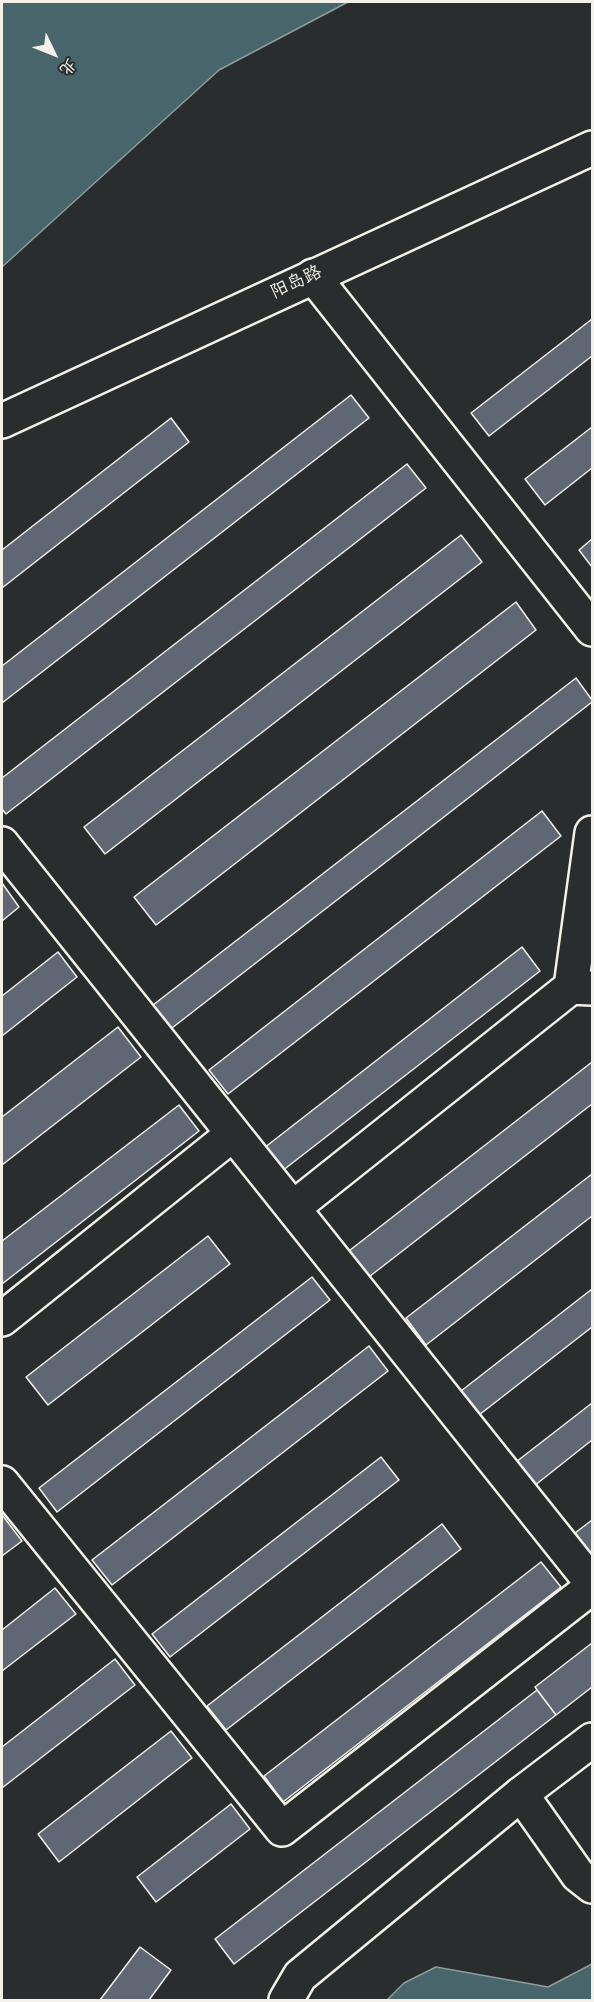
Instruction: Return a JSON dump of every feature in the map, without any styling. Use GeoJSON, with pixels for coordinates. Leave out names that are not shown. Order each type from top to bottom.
{"type":"FeatureCollection","features":[{"type":"Feature","properties":{"kind":"street","name":"阳岛路"},"geometry":{"type":"LineString","coordinates":[[2,421],[592,148]]}},
{"type":"Feature","properties":{"kind":"street"},"geometry":{"type":"LineString","coordinates":[[314,276],[592,629]]}},
{"type":"Feature","properties":{"kind":"street"},"geometry":{"type":"LineString","coordinates":[[293,1208],[582,988],[592,833]]}},
{"type":"Feature","properties":{"kind":"street"},"geometry":{"type":"LineString","coordinates":[[2,844],[592,1585],[282,1829],[2,1483]]}},
{"type":"Feature","properties":{"kind":"street"},"geometry":{"type":"LineString","coordinates":[[2,1319],[233,1134]]}},
{"type":"Feature","properties":{"kind":"street"},"geometry":{"type":"LineString","coordinates":[[286,2001],[300,1976],[521,1794],[592,1740]]}},
{"type":"Feature","properties":{"kind":"street"},"geometry":{"type":"LineString","coordinates":[[521,1794],[578,1875],[592,1886]]}},
{"type":"Feature","properties":{"kind":"water"},"geometry":{"type":"Polygon","coordinates":[[[2,2],[348,2],[219,70],[2,267],[2,2]]]}},
{"type":"Feature","properties":{"kind":"water"},"geometry":{"type":"Polygon","coordinates":[[[592,1964],[592,2000],[387,2000],[404,1983],[436,1967],[548,1987],[592,1964]]]}},
{"type":"Feature","properties":{"kind":"building"},"geometry":{"type":"Polygon","coordinates":[[[592,319],[592,356],[489,436],[471,413],[592,319]]]}},
{"type":"Feature","properties":{"kind":"building"},"geometry":{"type":"Polygon","coordinates":[[[351,395],[369,418],[2,703],[2,666],[351,395]]]}},
{"type":"Feature","properties":{"kind":"building"},"geometry":{"type":"Polygon","coordinates":[[[171,418],[189,442],[2,588],[2,550],[171,418]]]}},
{"type":"Feature","properties":{"kind":"building"},"geometry":{"type":"Polygon","coordinates":[[[592,427],[592,468],[545,505],[525,479],[592,427]]]}},
{"type":"Feature","properties":{"kind":"building"},"geometry":{"type":"Polygon","coordinates":[[[407,464],[426,488],[6,814],[2,809],[2,778],[407,464]]]}},
{"type":"Feature","properties":{"kind":"building"},"geometry":{"type":"Polygon","coordinates":[[[461,535],[482,562],[105,854],[84,827],[461,535]]]}},
{"type":"Feature","properties":{"kind":"building"},"geometry":{"type":"Polygon","coordinates":[[[592,539],[592,567],[579,550],[592,539]]]}},
{"type":"Feature","properties":{"kind":"building"},"geometry":{"type":"Polygon","coordinates":[[[516,602],[536,630],[156,925],[134,897],[516,602]]]}},
{"type":"Feature","properties":{"kind":"building"},"geometry":{"type":"Polygon","coordinates":[[[576,678],[592,702],[172,1028],[153,1005],[576,678]]]}},
{"type":"Feature","properties":{"kind":"building"},"geometry":{"type":"Polygon","coordinates":[[[542,811],[561,836],[228,1094],[209,1070],[542,811]]]}},
{"type":"Feature","properties":{"kind":"building"},"geometry":{"type":"Polygon","coordinates":[[[2,883],[19,907],[2,921],[2,883]]]}},
{"type":"Feature","properties":{"kind":"building"},"geometry":{"type":"Polygon","coordinates":[[[522,947],[540,971],[282,1171],[264,1148],[522,947]]]}},
{"type":"Feature","properties":{"kind":"building"},"geometry":{"type":"Polygon","coordinates":[[[58,952],[77,977],[2,1036],[2,996],[58,952]]]}},
{"type":"Feature","properties":{"kind":"building"},"geometry":{"type":"Polygon","coordinates":[[[118,1027],[141,1057],[2,1165],[2,1117],[118,1027]]]}},
{"type":"Feature","properties":{"kind":"building"},"geometry":{"type":"Polygon","coordinates":[[[592,1062],[592,1104],[365,1280],[345,1254],[592,1062]]]}},
{"type":"Feature","properties":{"kind":"building"},"geometry":{"type":"Polygon","coordinates":[[[179,1105],[199,1131],[2,1284],[2,1241],[179,1105]]]}},
{"type":"Feature","properties":{"kind":"building"},"geometry":{"type":"Polygon","coordinates":[[[592,1174],[592,1216],[426,1345],[406,1318],[592,1174]]]}},
{"type":"Feature","properties":{"kind":"building"},"geometry":{"type":"Polygon","coordinates":[[[208,1236],[230,1264],[48,1405],[26,1377],[208,1236]]]}},
{"type":"Feature","properties":{"kind":"building"},"geometry":{"type":"Polygon","coordinates":[[[312,1277],[330,1300],[57,1512],[39,1488],[312,1277]]]}},
{"type":"Feature","properties":{"kind":"building"},"geometry":{"type":"Polygon","coordinates":[[[592,1289],[592,1327],[479,1415],[461,1391],[592,1289]]]}},
{"type":"Feature","properties":{"kind":"building"},"geometry":{"type":"Polygon","coordinates":[[[369,1346],[388,1371],[112,1585],[92,1560],[369,1346]]]}},
{"type":"Feature","properties":{"kind":"building"},"geometry":{"type":"Polygon","coordinates":[[[592,1403],[592,1440],[534,1486],[516,1462],[592,1403]]]}},
{"type":"Feature","properties":{"kind":"building"},"geometry":{"type":"Polygon","coordinates":[[[381,1457],[399,1480],[170,1657],[152,1634],[381,1457]]]}},
{"type":"Feature","properties":{"kind":"building"},"geometry":{"type":"Polygon","coordinates":[[[2,1517],[22,1541],[2,1556],[2,1517]]]}},
{"type":"Feature","properties":{"kind":"building"},"geometry":{"type":"Polygon","coordinates":[[[592,1520],[592,1555],[575,1533],[592,1520]]]}},
{"type":"Feature","properties":{"kind":"building"},"geometry":{"type":"Polygon","coordinates":[[[442,1524],[461,1549],[226,1730],[207,1706],[442,1524]]]}},
{"type":"Feature","properties":{"kind":"building"},"geometry":{"type":"Polygon","coordinates":[[[541,1562],[561,1587],[283,1802],[264,1776],[541,1562]]]}},
{"type":"Feature","properties":{"kind":"building"},"geometry":{"type":"Polygon","coordinates":[[[55,1588],[76,1614],[2,1671],[2,1630],[55,1588]]]}},
{"type":"Feature","properties":{"kind":"building"},"geometry":{"type":"Polygon","coordinates":[[[592,1643],[592,1687],[556,1715],[535,1687],[592,1643]]]}},
{"type":"Feature","properties":{"kind":"building"},"geometry":{"type":"Polygon","coordinates":[[[115,1659],[135,1685],[2,1788],[2,1747],[115,1659]]]}},
{"type":"Feature","properties":{"kind":"building"},"geometry":{"type":"Polygon","coordinates":[[[537,1690],[556,1715],[234,1964],[215,1939],[537,1690]]]}},
{"type":"Feature","properties":{"kind":"building"},"geometry":{"type":"Polygon","coordinates":[[[171,1731],[192,1758],[59,1862],[38,1834],[171,1731]]]}},
{"type":"Feature","properties":{"kind":"building"},"geometry":{"type":"Polygon","coordinates":[[[231,1804],[250,1829],[156,1902],[137,1877],[231,1804]]]}},
{"type":"Feature","properties":{"kind":"building"},"geometry":{"type":"Polygon","coordinates":[[[140,1947],[171,1970],[149,2000],[100,2000],[140,1947]]]}}]}
